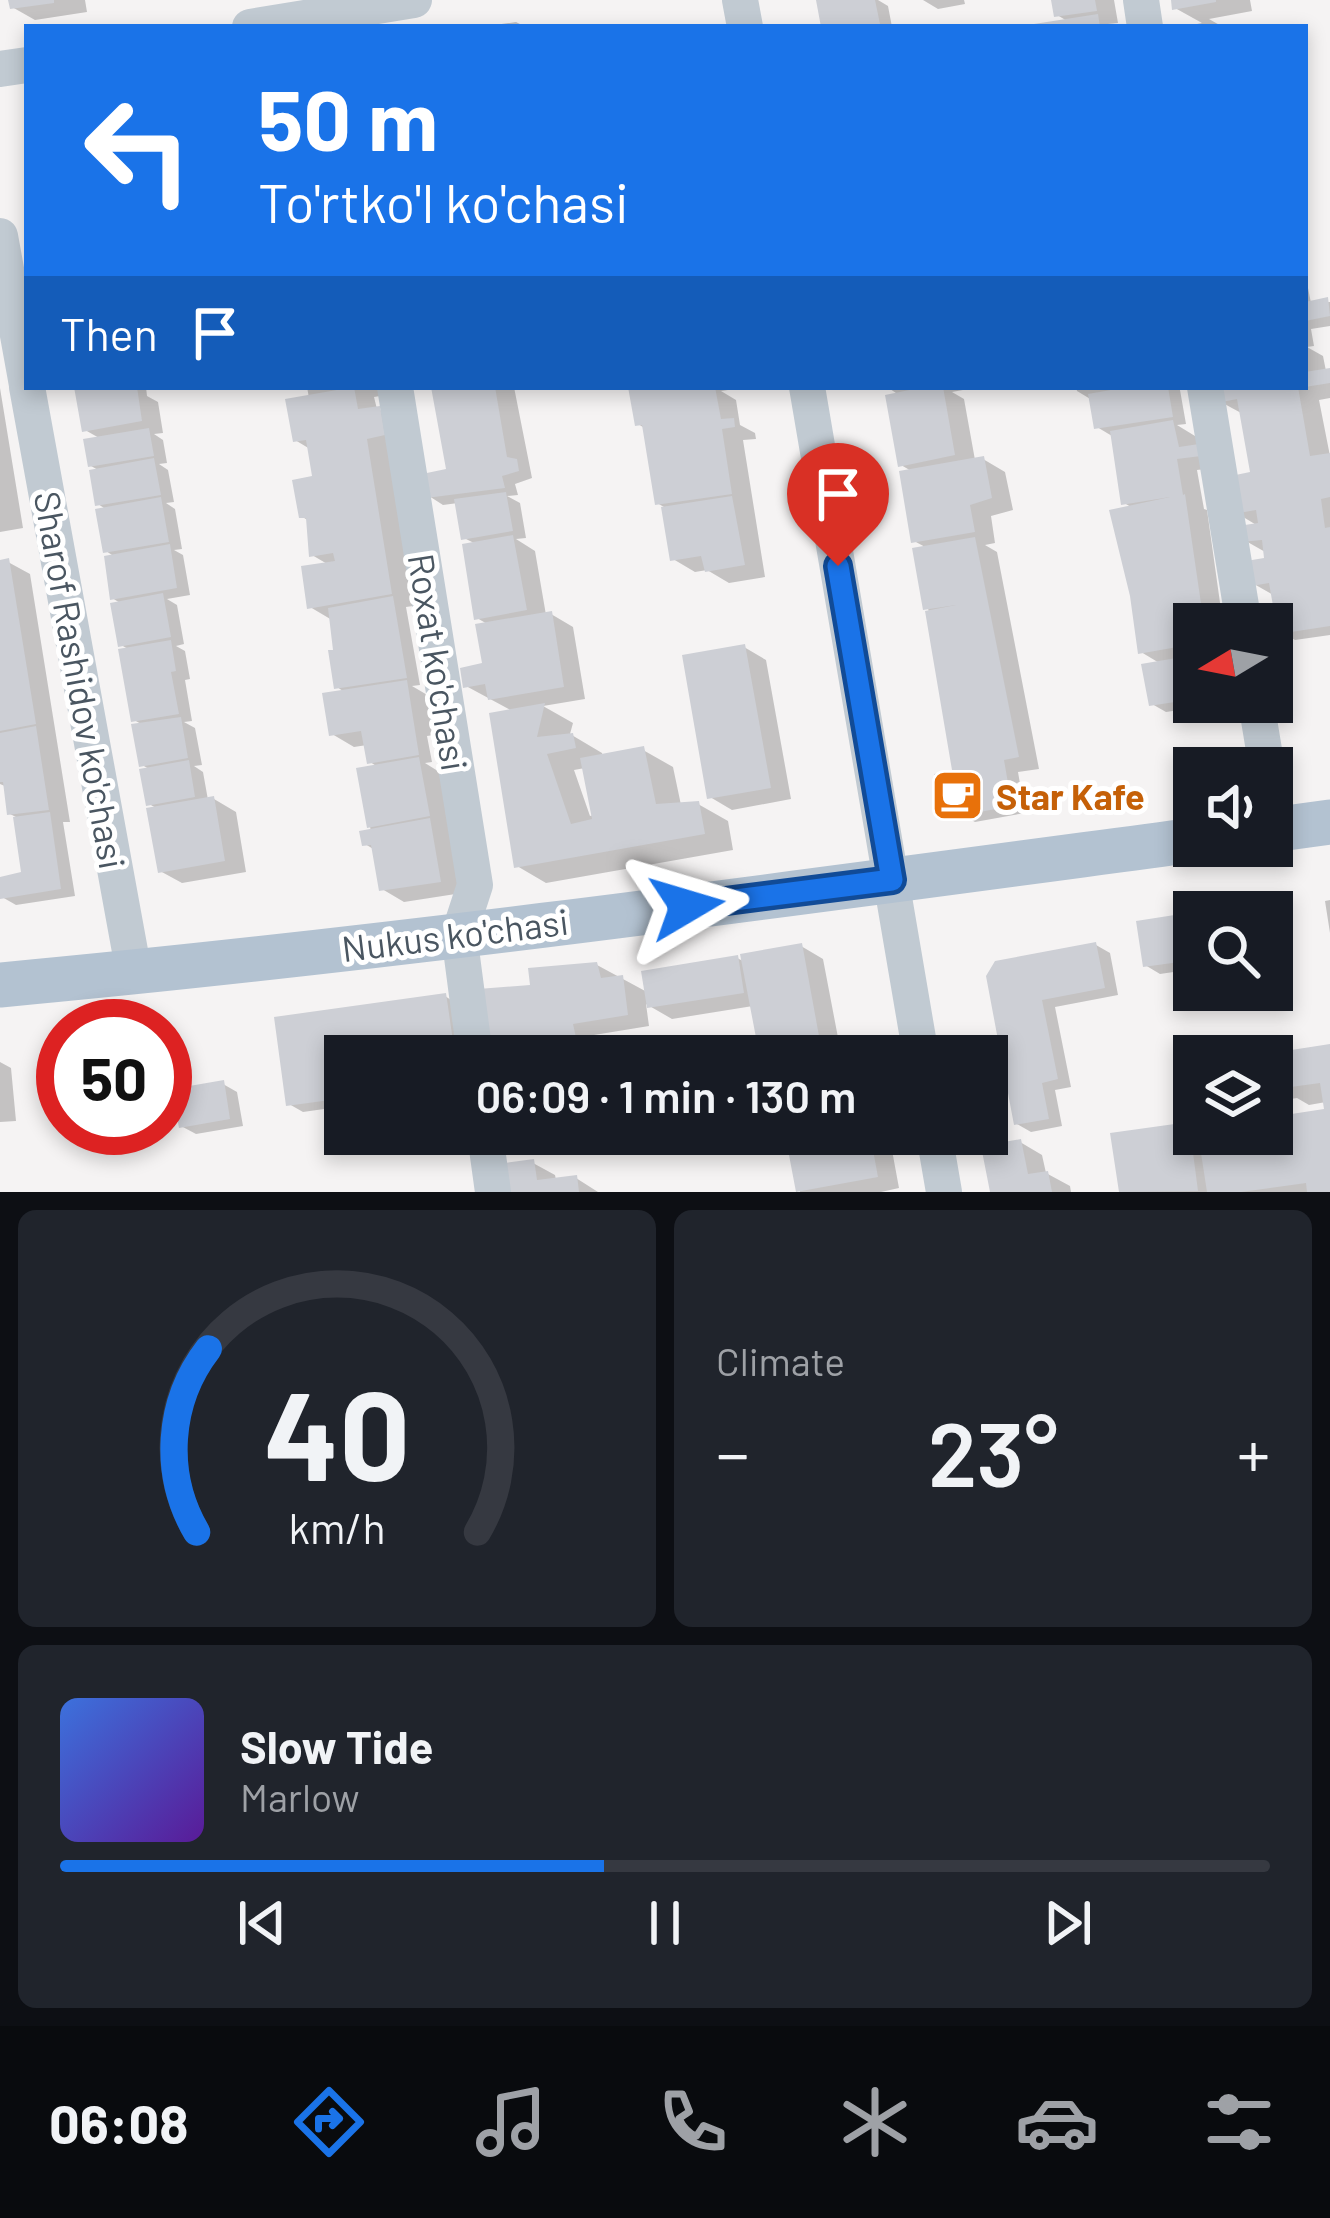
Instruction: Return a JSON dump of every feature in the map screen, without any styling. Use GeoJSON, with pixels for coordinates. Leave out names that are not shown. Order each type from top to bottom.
{"type":"FeatureCollection","features":[{"type":"Feature","properties":{"kind":"main road"},"geometry":{"type":"LineString","coordinates":[[1293,820],[1330,822]]}},
{"type":"Feature","properties":{"kind":"main road","name":"Nukus ko'chasi"},"geometry":{"type":"LineString","coordinates":[[0,985],[459,934],[1173,843]]}},
{"type":"Feature","properties":{"kind":"street"},"geometry":{"type":"LineString","coordinates":[[268,24],[414,0]]}},
{"type":"Feature","properties":{"kind":"street","name":"Sharof Rashidov ko'chasi"},"geometry":{"type":"LineString","coordinates":[[0,236],[24,369]]}},
{"type":"Feature","properties":{"kind":"street","name":"Sharof Rashidov ko'chasi"},"geometry":{"type":"LineString","coordinates":[[28,390],[134,973]]}},
{"type":"Feature","properties":{"kind":"street","name":"Roxat ko'chasi"},"geometry":{"type":"LineString","coordinates":[[395,390],[475,885],[459,934]]}},
{"type":"Feature","properties":{"kind":"street"},"geometry":{"type":"LineString","coordinates":[[808,390],[918,1035]]}},
{"type":"Feature","properties":{"kind":"street"},"geometry":{"type":"LineString","coordinates":[[1205,390],[1240,603]]}},
{"type":"Feature","properties":{"kind":"street"},"geometry":{"type":"LineString","coordinates":[[459,934],[472,1035]]}},
{"type":"Feature","properties":{"kind":"street"},"geometry":{"type":"LineString","coordinates":[[488,1155],[493,1192]]}},
{"type":"Feature","properties":{"kind":"street"},"geometry":{"type":"LineString","coordinates":[[938,1155],[944,1192]]}},
{"type":"Feature","properties":{"kind":"building"},"geometry":{"type":"Polygon","coordinates":[[[8,0],[54,0],[54,3],[10,9],[8,0]]]}},
{"type":"Feature","properties":{"kind":"building"},"geometry":{"type":"Polygon","coordinates":[[[816,0],[875,0],[880,24],[820,24],[816,0]]]}},
{"type":"Feature","properties":{"kind":"building"},"geometry":{"type":"Polygon","coordinates":[[[1051,0],[1095,0],[1097,11],[1054,17],[1051,0]]]}},
{"type":"Feature","properties":{"kind":"building"},"geometry":{"type":"Polygon","coordinates":[[[1171,0],[1216,0],[1216,2],[1172,10],[1171,0]]]}},
{"type":"Feature","properties":{"kind":"building"},"geometry":{"type":"Polygon","coordinates":[[[1098,14],[1100,24],[1034,24],[1098,14]]]}},
{"type":"Feature","properties":{"kind":"building"},"geometry":{"type":"Polygon","coordinates":[[[1328,297],[1330,316],[1308,320],[1308,301],[1328,297]]]}},
{"type":"Feature","properties":{"kind":"building"},"geometry":{"type":"Polygon","coordinates":[[[1330,368],[1330,383],[1308,387],[1308,372],[1330,368]]]}},
{"type":"Feature","properties":{"kind":"building"},"geometry":{"type":"Polygon","coordinates":[[[75,390],[137,390],[142,421],[82,432],[75,390]]]}},
{"type":"Feature","properties":{"kind":"building"},"geometry":{"type":"Polygon","coordinates":[[[355,390],[358,409],[380,406],[385,435],[367,439],[392,594],[307,609],[301,566],[335,561],[333,553],[309,557],[306,518],[299,518],[292,480],[312,476],[306,440],[293,442],[285,399],[355,390]]]}},
{"type":"Feature","properties":{"kind":"building"},"geometry":{"type":"Polygon","coordinates":[[[432,390],[496,390],[507,457],[517,459],[519,471],[502,476],[505,488],[426,498],[422,474],[446,469],[432,390]]]}},
{"type":"Feature","properties":{"kind":"building"},"geometry":{"type":"Polygon","coordinates":[[[629,390],[716,390],[721,419],[734,418],[735,427],[722,429],[732,494],[655,505],[642,425],[635,426],[629,390]]]}},
{"type":"Feature","properties":{"kind":"building"},"geometry":{"type":"Polygon","coordinates":[[[944,390],[955,455],[898,467],[885,395],[944,390]]]}},
{"type":"Feature","properties":{"kind":"building"},"geometry":{"type":"Polygon","coordinates":[[[1168,390],[1173,417],[1094,429],[1088,394],[1168,390]]]}},
{"type":"Feature","properties":{"kind":"building"},"geometry":{"type":"Polygon","coordinates":[[[1215,390],[1299,390],[1310,456],[1330,453],[1330,497],[1321,499],[1325,528],[1330,527],[1330,626],[1293,632],[1293,603],[1273,603],[1269,583],[1251,586],[1246,561],[1264,558],[1262,540],[1241,542],[1238,526],[1258,523],[1256,510],[1233,514],[1226,477],[1250,472],[1237,399],[1217,403],[1215,390]]]}},
{"type":"Feature","properties":{"kind":"building"},"geometry":{"type":"Polygon","coordinates":[[[1173,420],[1179,447],[1199,444],[1201,456],[1177,459],[1201,603],[1173,603],[1173,648],[1138,654],[1130,596],[1109,510],[1170,497],[1121,505],[1110,431],[1173,420]]]}},
{"type":"Feature","properties":{"kind":"building"},"geometry":{"type":"Polygon","coordinates":[[[149,428],[154,456],[88,467],[83,439],[149,428]]]}},
{"type":"Feature","properties":{"kind":"building"},"geometry":{"type":"Polygon","coordinates":[[[984,456],[992,498],[970,505],[975,532],[911,543],[899,471],[984,456]]]}},
{"type":"Feature","properties":{"kind":"building"},"geometry":{"type":"Polygon","coordinates":[[[154,458],[161,495],[95,506],[89,470],[154,458]]]}},
{"type":"Feature","properties":{"kind":"building"},"geometry":{"type":"Polygon","coordinates":[[[506,492],[513,531],[461,540],[454,499],[506,492]]]}},
{"type":"Feature","properties":{"kind":"building"},"geometry":{"type":"Polygon","coordinates":[[[732,496],[745,565],[705,572],[701,556],[670,561],[661,507],[732,496]]]}},
{"type":"Feature","properties":{"kind":"building"},"geometry":{"type":"Polygon","coordinates":[[[161,497],[169,542],[103,553],[95,509],[161,497]]]}},
{"type":"Feature","properties":{"kind":"building"},"geometry":{"type":"Polygon","coordinates":[[[513,535],[527,610],[474,620],[462,544],[513,535]]]}},
{"type":"Feature","properties":{"kind":"building"},"geometry":{"type":"Polygon","coordinates":[[[975,537],[1019,757],[1004,760],[1012,806],[958,816],[955,797],[938,800],[934,774],[952,770],[925,611],[956,605],[923,610],[912,548],[975,537]]]}},
{"type":"Feature","properties":{"kind":"building"},"geometry":{"type":"Polygon","coordinates":[[[170,544],[177,588],[110,600],[104,556],[170,544]]]}},
{"type":"Feature","properties":{"kind":"building"},"geometry":{"type":"Polygon","coordinates":[[[9,558],[36,724],[0,731],[0,560],[9,558]]]}},
{"type":"Feature","properties":{"kind":"building"},"geometry":{"type":"Polygon","coordinates":[[[163,593],[171,637],[118,647],[110,603],[163,593]]]}},
{"type":"Feature","properties":{"kind":"building"},"geometry":{"type":"Polygon","coordinates":[[[393,596],[407,678],[334,689],[328,608],[393,596]]]}},
{"type":"Feature","properties":{"kind":"building"},"geometry":{"type":"Polygon","coordinates":[[[552,611],[564,687],[488,700],[485,684],[463,688],[460,668],[482,663],[475,624],[552,611]]]}},
{"type":"Feature","properties":{"kind":"building"},"geometry":{"type":"Polygon","coordinates":[[[171,640],[179,714],[131,722],[118,649],[171,640]]]}},
{"type":"Feature","properties":{"kind":"building"},"geometry":{"type":"Polygon","coordinates":[[[745,644],[771,788],[707,799],[682,655],[745,644]]]}},
{"type":"Feature","properties":{"kind":"building"},"geometry":{"type":"Polygon","coordinates":[[[1173,659],[1173,702],[1149,706],[1141,664],[1173,659]]]}},
{"type":"Feature","properties":{"kind":"building"},"geometry":{"type":"Polygon","coordinates":[[[407,680],[419,755],[367,764],[361,731],[329,736],[322,693],[407,680]]]}},
{"type":"Feature","properties":{"kind":"building"},"geometry":{"type":"Polygon","coordinates":[[[545,703],[537,737],[573,733],[576,748],[547,754],[571,824],[592,819],[580,758],[644,746],[656,804],[699,801],[705,834],[514,868],[489,713],[545,703]]]}},
{"type":"Feature","properties":{"kind":"building"},"geometry":{"type":"Polygon","coordinates":[[[181,717],[188,758],[139,767],[131,724],[181,717]]]}},
{"type":"Feature","properties":{"kind":"building"},"geometry":{"type":"Polygon","coordinates":[[[36,726],[49,810],[7,815],[0,782],[0,733],[36,726]]]}},
{"type":"Feature","properties":{"kind":"building"},"geometry":{"type":"Polygon","coordinates":[[[419,757],[430,816],[367,828],[356,768],[419,757]]]}},
{"type":"Feature","properties":{"kind":"building"},"geometry":{"type":"Polygon","coordinates":[[[189,760],[195,797],[146,806],[139,769],[189,760]]]}},
{"type":"Feature","properties":{"kind":"building"},"geometry":{"type":"Polygon","coordinates":[[[214,796],[225,861],[158,873],[146,808],[214,796]]]}},
{"type":"Feature","properties":{"kind":"building"},"geometry":{"type":"Polygon","coordinates":[[[50,812],[61,889],[0,899],[0,877],[21,872],[13,817],[50,812]]]}},
{"type":"Feature","properties":{"kind":"building"},"geometry":{"type":"Polygon","coordinates":[[[430,818],[441,882],[379,891],[371,845],[362,846],[359,831],[430,818]]]}},
{"type":"Feature","properties":{"kind":"building"},"geometry":{"type":"Polygon","coordinates":[[[1173,915],[1173,963],[1143,967],[1136,921],[1173,915]]]}},
{"type":"Feature","properties":{"kind":"building"},"geometry":{"type":"Polygon","coordinates":[[[1096,942],[1105,988],[1042,1000],[1058,1079],[1042,1083],[1049,1119],[1014,1125],[1008,1093],[1008,1035],[997,1035],[986,976],[995,961],[1096,942]]]}},
{"type":"Feature","properties":{"kind":"building"},"geometry":{"type":"Polygon","coordinates":[[[802,943],[819,1035],[756,1035],[740,954],[802,943]]]}},
{"type":"Feature","properties":{"kind":"building"},"geometry":{"type":"Polygon","coordinates":[[[738,955],[744,993],[647,1008],[641,971],[738,955]]]}},
{"type":"Feature","properties":{"kind":"building"},"geometry":{"type":"Polygon","coordinates":[[[597,962],[601,978],[623,975],[628,1015],[573,1024],[575,1035],[486,1035],[478,989],[530,985],[528,968],[597,962]]]}},
{"type":"Feature","properties":{"kind":"building"},"geometry":{"type":"Polygon","coordinates":[[[446,993],[452,1035],[324,1035],[324,1101],[286,1106],[274,1017],[446,993]]]}},
{"type":"Feature","properties":{"kind":"building"},"geometry":{"type":"Polygon","coordinates":[[[1330,1044],[1330,1192],[1307,1192],[1306,1183],[1207,1192],[1201,1155],[1293,1155],[1293,1114],[1324,1109],[1320,1083],[1293,1087],[1293,1050],[1330,1044]]]}},
{"type":"Feature","properties":{"kind":"building"},"geometry":{"type":"Polygon","coordinates":[[[224,1080],[230,1119],[192,1126],[192,1086],[224,1080]]]}},
{"type":"Feature","properties":{"kind":"building"},"geometry":{"type":"Polygon","coordinates":[[[1173,1124],[1173,1155],[1193,1155],[1198,1191],[1119,1192],[1110,1133],[1173,1124]]]}},
{"type":"Feature","properties":{"kind":"building"},"geometry":{"type":"Polygon","coordinates":[[[1021,1139],[1028,1174],[1048,1171],[1052,1192],[990,1192],[983,1155],[1008,1155],[1008,1141],[1021,1139]]]}},
{"type":"Feature","properties":{"kind":"building"},"geometry":{"type":"Polygon","coordinates":[[[789,1155],[874,1155],[878,1177],[796,1192],[789,1155]]]}},
{"type":"Feature","properties":{"kind":"building"},"geometry":{"type":"Polygon","coordinates":[[[534,1159],[537,1180],[577,1175],[579,1192],[502,1192],[498,1164],[534,1159]]]}},
{"type":"Feature","properties":{"kind":"place","name":"Star Kafe"},"geometry":{"type":"Point","coordinates":[957,795]}},
{"type":"Feature","properties":{"kind":"route"},"geometry":{"type":"LineString","coordinates":[[687,906],[892,880],[838,566]]}}]}
